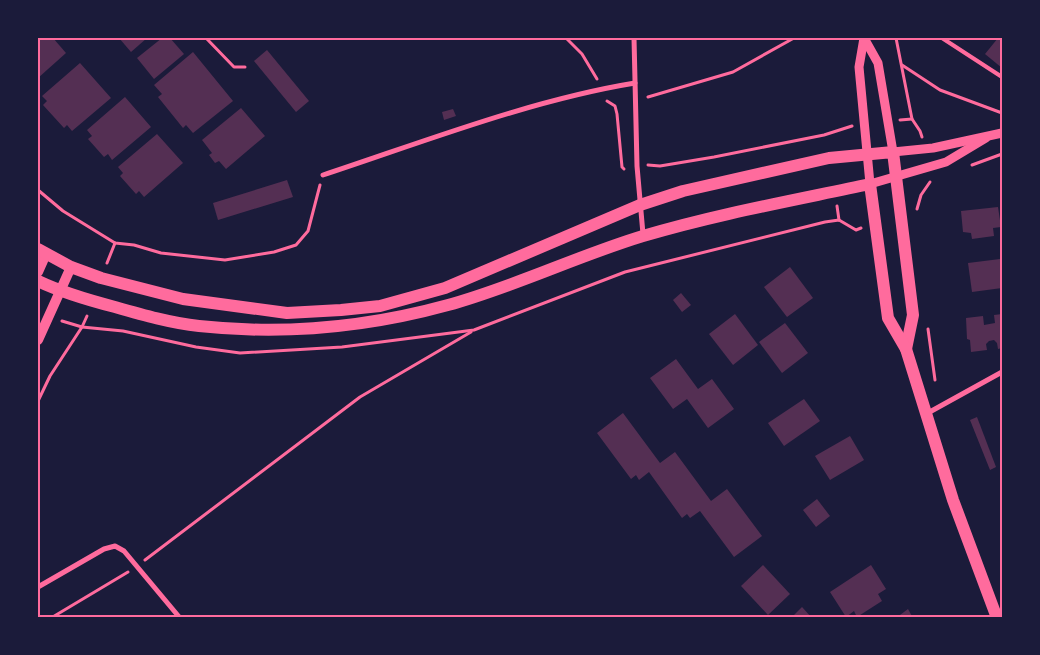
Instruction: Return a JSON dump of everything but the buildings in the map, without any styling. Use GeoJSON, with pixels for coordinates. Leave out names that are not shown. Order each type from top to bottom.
{"type":"FeatureCollection","features":[{"type":"Feature","properties":{"kind":"main road"},"geometry":{"type":"LineString","coordinates":[[38,272],[42,252],[71,267],[149,291],[218,305],[287,312],[380,306],[445,288],[640,205],[683,191],[829,158],[893,152],[913,315],[906,349]]}},
{"type":"Feature","properties":{"kind":"main road"},"geometry":{"type":"LineString","coordinates":[[38,281],[60,292],[158,319],[198,326],[255,329],[305,328],[391,318],[447,306],[495,291],[643,236],[749,210],[870,184],[888,318],[906,349],[952,500],[997,618]]}},
{"type":"Feature","properties":{"kind":"main road"},"geometry":{"type":"LineString","coordinates":[[38,340],[71,267]]}},
{"type":"Feature","properties":{"kind":"street"},"geometry":{"type":"LineString","coordinates":[[634,38],[637,166],[643,236]]}},
{"type":"Feature","properties":{"kind":"street"},"geometry":{"type":"LineString","coordinates":[[864,38],[878,63],[893,152],[924,149],[986,138],[1002,133]]}},
{"type":"Feature","properties":{"kind":"street"},"geometry":{"type":"LineString","coordinates":[[864,38],[859,67],[870,184],[946,162],[986,138]]}},
{"type":"Feature","properties":{"kind":"street"},"geometry":{"type":"LineString","coordinates":[[323,175],[501,117],[599,89],[635,83]]}},
{"type":"Feature","properties":{"kind":"street"},"geometry":{"type":"LineString","coordinates":[[925,414],[1002,372]]}},
{"type":"Feature","properties":{"kind":"street"},"geometry":{"type":"LineString","coordinates":[[38,587],[104,549],[115,546],[124,551],[180,618]]}},
{"type":"Feature","properties":{"kind":"lane"},"geometry":{"type":"LineString","coordinates":[[942,38],[1002,77]]}},
{"type":"Feature","properties":{"kind":"path"},"geometry":{"type":"LineString","coordinates":[[206,38],[234,67],[245,67]]}},
{"type":"Feature","properties":{"kind":"path"},"geometry":{"type":"LineString","coordinates":[[566,38],[582,54],[596,76],[602,98],[615,106],[618,114],[622,167],[652,164],[660,166],[714,158],[864,125]]}},
{"type":"Feature","properties":{"kind":"path"},"geometry":{"type":"LineString","coordinates":[[635,100],[733,72],[794,38]]}},
{"type":"Feature","properties":{"kind":"path"},"geometry":{"type":"LineString","coordinates":[[896,38],[912,119],[920,131],[924,149]]}},
{"type":"Feature","properties":{"kind":"path"},"geometry":{"type":"LineString","coordinates":[[901,65],[940,90],[1002,113]]}},
{"type":"Feature","properties":{"kind":"path"},"geometry":{"type":"LineString","coordinates":[[889,122],[912,119]]}},
{"type":"Feature","properties":{"kind":"path"},"geometry":{"type":"LineString","coordinates":[[914,216],[921,195],[932,180],[929,168]]}},
{"type":"Feature","properties":{"kind":"path"},"geometry":{"type":"LineString","coordinates":[[38,190],[63,211],[115,243],[134,245],[161,253],[225,260],[274,252],[296,245],[308,232],[323,175]]}},
{"type":"Feature","properties":{"kind":"path"},"geometry":{"type":"LineString","coordinates":[[927,323],[933,372],[940,406]]}},
{"type":"Feature","properties":{"kind":"path"},"geometry":{"type":"LineString","coordinates":[[38,402],[58,363],[82,327]]}},
{"type":"Feature","properties":{"kind":"path"},"geometry":{"type":"LineString","coordinates":[[51,618],[137,566],[360,397],[474,330]]}}]}
